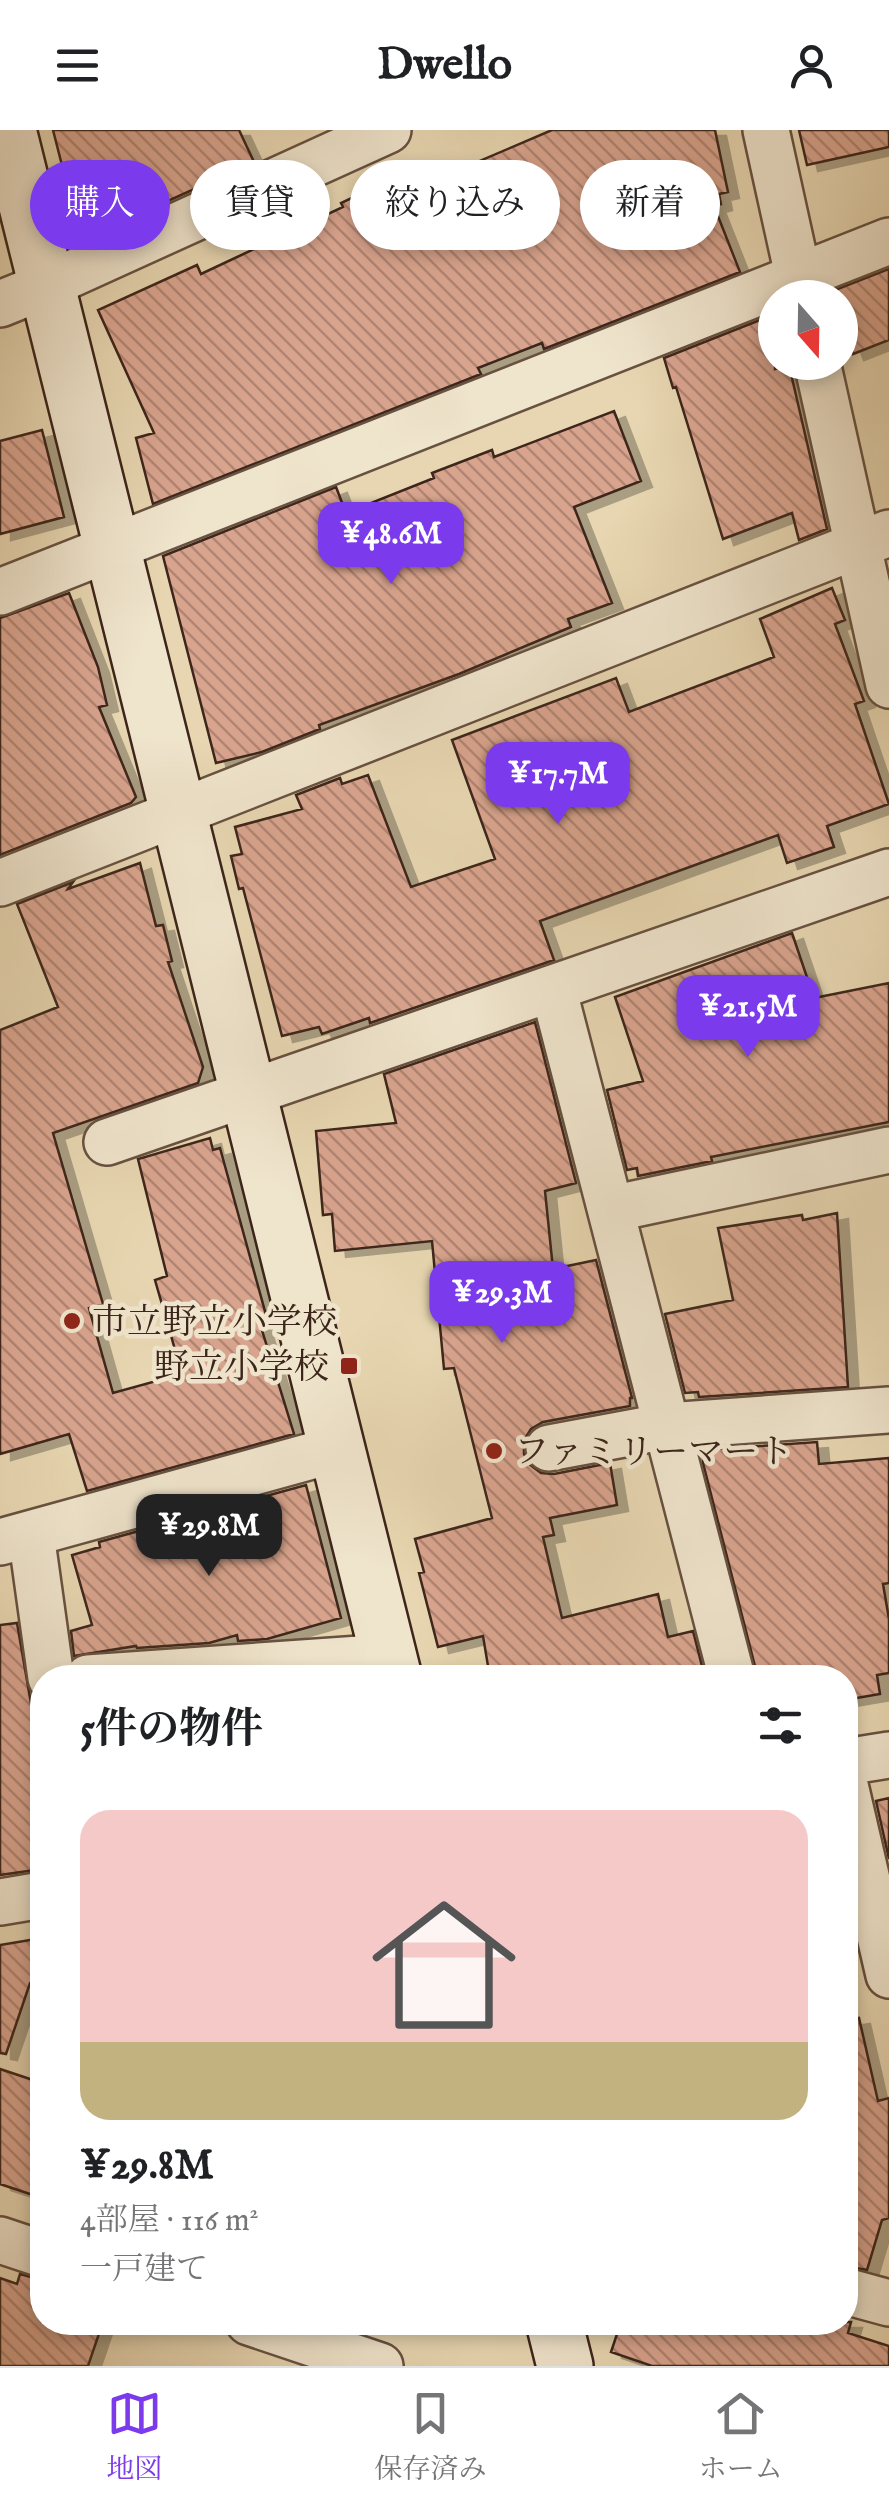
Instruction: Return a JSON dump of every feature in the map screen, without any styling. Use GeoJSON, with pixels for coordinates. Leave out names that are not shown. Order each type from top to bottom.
{"type":"FeatureCollection","features":[{"type":"Feature","properties":{"kind":"street"},"geometry":{"type":"LineString","coordinates":[[8,130],[24,295],[114,548],[391,1665]]}},
{"type":"Feature","properties":{"kind":"street"},"geometry":{"type":"LineString","coordinates":[[24,295],[388,130]]}},
{"type":"Feature","properties":{"kind":"street"},"geometry":{"type":"LineString","coordinates":[[766,130],[799,280]]}},
{"type":"Feature","properties":{"kind":"street"},"geometry":{"type":"LineString","coordinates":[[816,280],[889,241]]}},
{"type":"Feature","properties":{"kind":"street"},"geometry":{"type":"LineString","coordinates":[[0,592],[758,304]]}},
{"type":"Feature","properties":{"kind":"street"},"geometry":{"type":"LineString","coordinates":[[824,380],[873,538],[889,685]]}},
{"type":"Feature","properties":{"kind":"street"},"geometry":{"type":"LineString","coordinates":[[0,883],[873,538]]}},
{"type":"Feature","properties":{"kind":"street"},"geometry":{"type":"LineString","coordinates":[[107,1142],[889,872]]}},
{"type":"Feature","properties":{"kind":"street"},"geometry":{"type":"LineString","coordinates":[[553,988],[729,1665]]}},
{"type":"Feature","properties":{"kind":"street"},"geometry":{"type":"LineString","coordinates":[[610,1209],[889,1150]]}},
{"type":"Feature","properties":{"kind":"street"},"geometry":{"type":"LineString","coordinates":[[550,1448],[667,1426],[889,1410]]}},
{"type":"Feature","properties":{"kind":"street"},"geometry":{"type":"LineString","coordinates":[[48,1665],[15,1538],[337,1449]]}},
{"type":"Feature","properties":{"kind":"street"},"geometry":{"type":"LineString","coordinates":[[858,1760],[889,1755]]}},
{"type":"Feature","properties":{"kind":"street"},"geometry":{"type":"LineString","coordinates":[[858,1841],[889,1975]]}},
{"type":"Feature","properties":{"kind":"street"},"geometry":{"type":"LineString","coordinates":[[0,1902],[30,1897]]}},
{"type":"Feature","properties":{"kind":"street"},"geometry":{"type":"LineString","coordinates":[[0,2240],[30,2250]]}},
{"type":"Feature","properties":{"kind":"street"},"geometry":{"type":"LineString","coordinates":[[858,2295],[889,2303]]}},
{"type":"Feature","properties":{"kind":"street"},"geometry":{"type":"LineString","coordinates":[[288,2335],[380,2366]]}},
{"type":"Feature","properties":{"kind":"street"},"geometry":{"type":"LineString","coordinates":[[557,2335],[564,2366]]}},
{"type":"Feature","properties":{"kind":"building"},"geometry":{"type":"Polygon","coordinates":[[[53,130],[239,130],[253,160],[190,160],[190,191],[170,200],[170,160],[61,160],[53,130]]]}},
{"type":"Feature","properties":{"kind":"building"},"geometry":{"type":"Polygon","coordinates":[[[552,130],[715,130],[728,192],[720,194],[720,160],[580,160],[580,250],[720,250],[720,221],[740,272],[544,349],[542,343],[478,368],[481,374],[153,504],[136,438],[154,433],[98,310],[197,265],[201,274],[252,250],[330,250],[330,213],[350,199],[350,250],[560,250],[560,160],[482,160],[552,130]]]}},
{"type":"Feature","properties":{"kind":"building"},"geometry":{"type":"Polygon","coordinates":[[[799,130],[889,130],[889,147],[807,165],[799,130]]]}},
{"type":"Feature","properties":{"kind":"building"},"geometry":{"type":"Polygon","coordinates":[[[889,269],[889,340],[858,352],[858,281],[889,269]]]}},
{"type":"Feature","properties":{"kind":"building"},"geometry":{"type":"Polygon","coordinates":[[[758,321],[758,380],[792,380],[827,529],[799,540],[792,513],[723,539],[664,358],[758,321]]]}},
{"type":"Feature","properties":{"kind":"building"},"geometry":{"type":"Polygon","coordinates":[[[614,411],[641,481],[574,507],[612,603],[568,619],[571,627],[459,674],[319,725],[320,729],[262,752],[216,763],[163,556],[336,487],[346,513],[492,450],[494,457],[614,411]]]}},
{"type":"Feature","properties":{"kind":"building"},"geometry":{"type":"Polygon","coordinates":[[[42,430],[64,517],[0,534],[0,441],[42,430]]]}},
{"type":"Feature","properties":{"kind":"building"},"geometry":{"type":"Polygon","coordinates":[[[832,588],[845,620],[835,624],[864,701],[855,704],[889,804],[827,826],[834,847],[787,863],[778,835],[540,921],[554,960],[370,1023],[369,1018],[322,1034],[319,1027],[282,1036],[231,856],[242,854],[235,827],[302,809],[296,795],[340,778],[342,784],[368,775],[411,887],[495,859],[452,740],[616,678],[629,712],[774,657],[760,619],[832,588]]]}},
{"type":"Feature","properties":{"kind":"building"},"geometry":{"type":"Polygon","coordinates":[[[69,593],[98,667],[107,705],[99,707],[136,797],[131,803],[0,855],[0,618],[69,593]]]}},
{"type":"Feature","properties":{"kind":"building"},"geometry":{"type":"Polygon","coordinates":[[[140,863],[156,926],[163,925],[172,961],[168,962],[203,1067],[198,1083],[53,1133],[103,1304],[89,1308],[113,1393],[182,1374],[155,1280],[167,1276],[138,1159],[210,1138],[213,1150],[220,1148],[266,1315],[260,1317],[261,1327],[294,1434],[87,1491],[69,1434],[0,1454],[0,1030],[58,1007],[17,904],[73,882],[68,889],[140,863]]]}},
{"type":"Feature","properties":{"kind":"building"},"geometry":{"type":"Polygon","coordinates":[[[792,933],[814,998],[889,983],[889,1122],[711,1157],[712,1161],[638,1176],[637,1168],[627,1170],[607,1090],[643,1081],[615,997],[792,933]]]}},
{"type":"Feature","properties":{"kind":"building"},"geometry":{"type":"Polygon","coordinates":[[[535,1022],[576,1183],[545,1191],[553,1269],[596,1260],[632,1398],[630,1406],[543,1422],[531,1429],[524,1440],[529,1464],[541,1473],[610,1463],[617,1505],[550,1518],[554,1535],[543,1537],[562,1618],[658,1594],[668,1637],[693,1631],[702,1665],[488,1665],[483,1636],[438,1647],[419,1573],[424,1572],[415,1539],[492,1518],[454,1368],[444,1369],[432,1241],[335,1251],[332,1214],[323,1215],[316,1131],[396,1123],[384,1074],[535,1022]]]}},
{"type":"Feature","properties":{"kind":"building"},"geometry":{"type":"Polygon","coordinates":[[[837,1213],[848,1387],[699,1397],[698,1392],[685,1393],[665,1314],[733,1300],[718,1228],[837,1213]]]}},
{"type":"Feature","properties":{"kind":"building"},"geometry":{"type":"Polygon","coordinates":[[[817,1442],[819,1464],[889,1458],[889,1583],[883,1584],[889,1619],[889,1673],[877,1675],[880,1694],[858,1698],[858,1665],[755,1665],[702,1450],[817,1442]]]}},
{"type":"Feature","properties":{"kind":"building"},"geometry":{"type":"Polygon","coordinates":[[[306,1485],[341,1618],[267,1639],[238,1641],[237,1635],[209,1643],[136,1646],[74,1656],[71,1631],[92,1625],[72,1555],[100,1547],[99,1542],[306,1485]]]}},
{"type":"Feature","properties":{"kind":"building"},"geometry":{"type":"Polygon","coordinates":[[[17,1623],[30,1698],[30,1871],[0,1875],[0,1625],[17,1623]]]}},
{"type":"Feature","properties":{"kind":"building"},"geometry":{"type":"Polygon","coordinates":[[[889,1798],[889,1859],[876,1801],[889,1798]]]}},
{"type":"Feature","properties":{"kind":"building"},"geometry":{"type":"Polygon","coordinates":[[[30,1940],[30,1983],[6,2054],[0,2053],[0,1945],[30,1940]]]}},
{"type":"Feature","properties":{"kind":"building"},"geometry":{"type":"Polygon","coordinates":[[[858,2018],[878,2101],[889,2098],[889,2218],[882,2220],[867,2270],[858,2268],[858,2018]]]}},
{"type":"Feature","properties":{"kind":"building"},"geometry":{"type":"Polygon","coordinates":[[[0,2069],[30,2079],[30,2194],[0,2184],[0,2069]]]}},
{"type":"Feature","properties":{"kind":"building"},"geometry":{"type":"Polygon","coordinates":[[[20,2274],[30,2277],[30,2335],[99,2335],[88,2366],[0,2366],[0,2278],[17,2284],[20,2274]]]}},
{"type":"Feature","properties":{"kind":"building"},"geometry":{"type":"Polygon","coordinates":[[[617,2335],[854,2335],[889,2346],[889,2366],[652,2366],[611,2352],[617,2335]]]}},
{"type":"Feature","properties":{"kind":"place","name":"市立野立小学校"},"geometry":{"type":"Point","coordinates":[72,1321]}},
{"type":"Feature","properties":{"kind":"place","name":"野立小学校"},"geometry":{"type":"Point","coordinates":[349,1366]}},
{"type":"Feature","properties":{"kind":"place","name":"ファミリーマート"},"geometry":{"type":"Point","coordinates":[494,1451]}}]}
